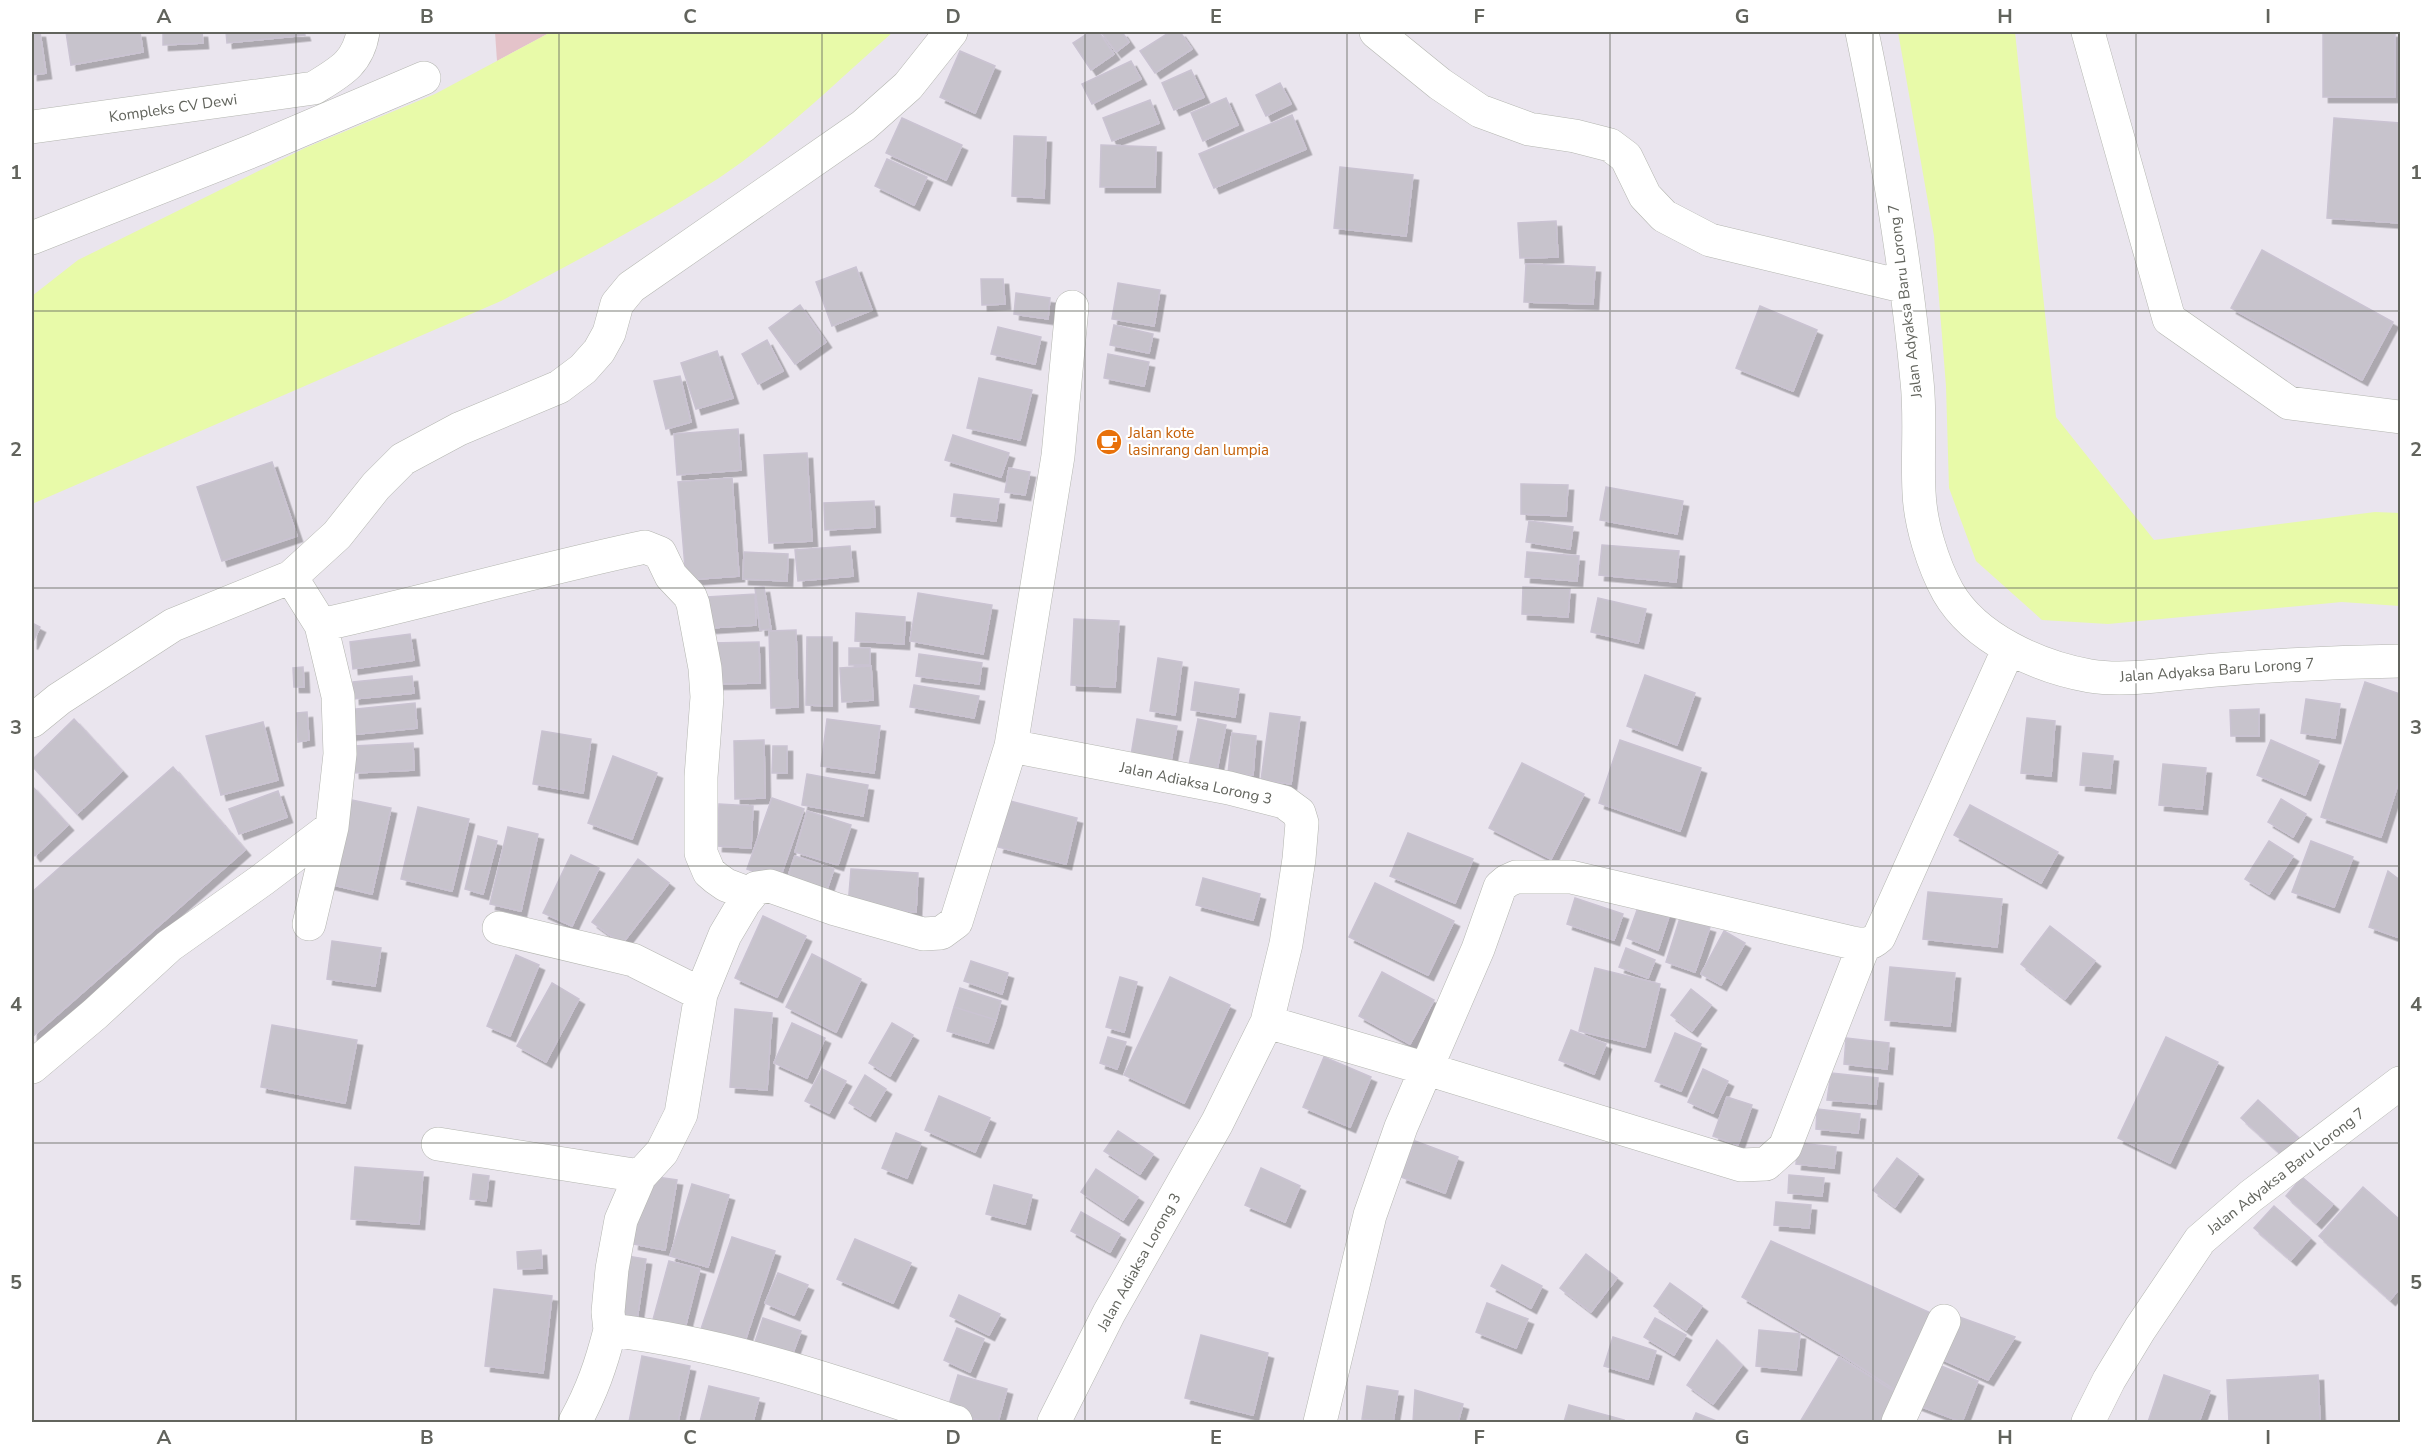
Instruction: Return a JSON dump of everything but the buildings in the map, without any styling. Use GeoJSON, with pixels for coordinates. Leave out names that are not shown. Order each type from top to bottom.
{"type":"FeatureCollection","features":[{"type":"Feature","properties":{"kind":"street","name":"Kompleks CV Dewi"},"geometry":{"type":"LineString","coordinates":[[32,127],[314,88],[336,75],[355,58],[361,46],[363,32]]}},
{"type":"Feature","properties":{"kind":"street"},"geometry":{"type":"LineString","coordinates":[[32,721],[59,699],[173,625],[291,577],[337,535],[376,486],[402,459],[459,429],[559,387],[583,369],[599,351],[609,333],[617,304],[631,287],[863,126],[908,86],[951,32]]}},
{"type":"Feature","properties":{"kind":"street"},"geometry":{"type":"LineString","coordinates":[[1376,32],[1440,84],[1480,111],[1529,129],[1575,136],[1610,145],[1626,157],[1645,196],[1664,216],[1710,240],[1906,287]]}},
{"type":"Feature","properties":{"kind":"street","name":"Jalan Adyaksa Baru Lorong 7"},"geometry":{"type":"LineString","coordinates":[[1862,32],[1881,124],[1906,287],[1917,384],[1919,495],[1933,562],[1950,595],[1972,620],[2009,648],[2030,660],[2093,676],[2135,676],[2265,666],[2400,661]]}},
{"type":"Feature","properties":{"kind":"street"},"geometry":{"type":"LineString","coordinates":[[2088,32],[2169,319],[2289,404],[2400,417]]}},
{"type":"Feature","properties":{"kind":"street"},"geometry":{"type":"LineString","coordinates":[[32,238],[257,149],[424,78]]}},
{"type":"Feature","properties":{"kind":"street"},"geometry":{"type":"LineString","coordinates":[[575,1422],[591,1393],[610,1330],[608,1312],[621,1220],[640,1176],[662,1152],[681,1114],[701,994],[725,935],[750,894],[762,885],[770,886],[835,909],[924,934],[933,935],[947,930],[956,922],[1011,746],[1058,456],[1072,307]]}},
{"type":"Feature","properties":{"kind":"street"},"geometry":{"type":"LineString","coordinates":[[321,625],[404,607],[585,560],[645,547],[655,549],[671,576],[690,596],[705,669],[707,697],[701,777],[701,853],[709,872],[716,878],[726,885],[750,894]]}},
{"type":"Feature","properties":{"kind":"street"},"geometry":{"type":"LineString","coordinates":[[291,577],[321,625],[338,696],[340,754],[332,827],[309,924]]}},
{"type":"Feature","properties":{"kind":"street"},"geometry":{"type":"LineString","coordinates":[[1320,1422],[1370,1215],[1401,1127],[1478,949],[1500,887],[1516,877],[1571,878],[1864,945],[1873,943],[1879,937],[2009,648]]}},
{"type":"Feature","properties":{"kind":"street","name":"Jalan Adiaksa Lorong 3"},"geometry":{"type":"LineString","coordinates":[[1011,746],[1229,788],[1284,802],[1299,813],[1302,823],[1299,859],[1275,1024],[1109,1313],[1054,1422]]}},
{"type":"Feature","properties":{"kind":"street"},"geometry":{"type":"LineString","coordinates":[[32,1067],[95,1014],[169,946],[332,827]]}},
{"type":"Feature","properties":{"kind":"street"},"geometry":{"type":"LineString","coordinates":[[499,928],[633,960],[701,994]]}},
{"type":"Feature","properties":{"kind":"street"},"geometry":{"type":"LineString","coordinates":[[1275,1024],[1741,1165],[1766,1164],[1785,1147],[1864,945]]}},
{"type":"Feature","properties":{"kind":"street","name":"Jalan Adyaksa Baru Lorong 7"},"geometry":{"type":"LineString","coordinates":[[2088,1422],[2109,1380],[2140,1329],[2200,1240],[2259,1190],[2400,1083]]}},
{"type":"Feature","properties":{"kind":"street"},"geometry":{"type":"LineString","coordinates":[[438,1144],[640,1176]]}},
{"type":"Feature","properties":{"kind":"street"},"geometry":{"type":"LineString","coordinates":[[1898,1422],[1944,1321]]}},
{"type":"Feature","properties":{"kind":"street"},"geometry":{"type":"LineString","coordinates":[[610,1330],[660,1336],[831,1380],[956,1422]]}},
{"type":"Feature","properties":{"kind":"shaded area"},"geometry":{"type":"Polygon","coordinates":[[[495,32],[551,32],[497,61],[495,32]]]}},
{"type":"Feature","properties":{"kind":"shaded area"},"geometry":{"type":"Polygon","coordinates":[[[551,32],[893,32],[809,108],[742,162],[693,195],[611,242],[501,301],[32,504],[32,296],[78,260],[305,148],[435,94],[551,32]]]}},
{"type":"Feature","properties":{"kind":"shaded area"},"geometry":{"type":"Polygon","coordinates":[[[1898,32],[2015,32],[2056,417],[2154,540],[2375,512],[2400,513],[2400,606],[2342,602],[2108,624],[2042,620],[1976,561],[1949,488],[1946,386],[1934,236],[1898,32]]]}},
{"type":"Feature","properties":{"kind":"place","name":"Jalan kote lasinrang dan lumpia"},"geometry":{"type":"Point","coordinates":[1109,442]}}]}
